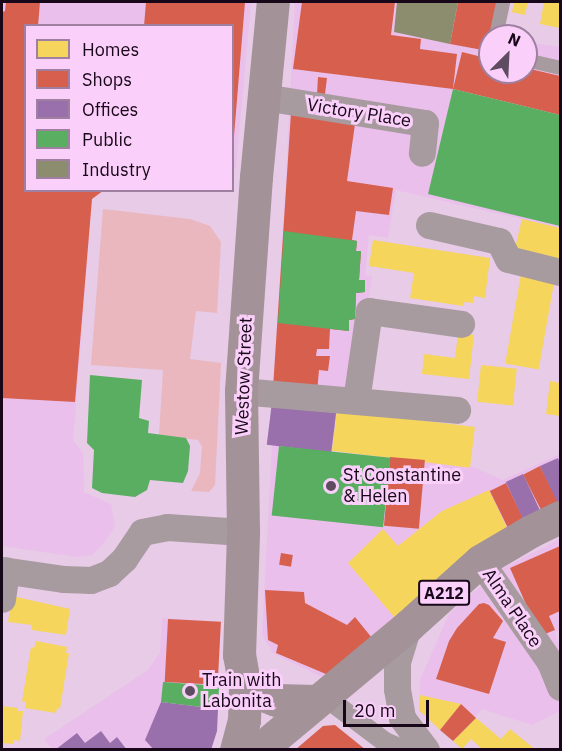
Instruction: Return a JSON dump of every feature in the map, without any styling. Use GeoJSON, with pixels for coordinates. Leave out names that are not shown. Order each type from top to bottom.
{"type":"FeatureCollection","features":[{"type":"Feature","properties":{"kind":"main road","name":"Westow Street"},"geometry":{"type":"LineString","coordinates":[[236,750],[244,720],[245,688],[239,655],[243,532],[242,391],[256,177],[273,2]]}},
{"type":"Feature","properties":{"kind":"main road","name":"A212"},"geometry":{"type":"LineString","coordinates":[[259,750],[408,626],[480,561],[531,531],[561,517]]}},
{"type":"Feature","properties":{"kind":"main road"},"geometry":{"type":"LineString","coordinates":[[245,688],[276,700],[320,698]]}},
{"type":"Feature","properties":{"kind":"street","name":"Victory Place"},"geometry":{"type":"LineString","coordinates":[[264,98],[425,123],[422,153]]}},
{"type":"Feature","properties":{"kind":"street"},"geometry":{"type":"LineString","coordinates":[[429,225],[499,241],[508,259],[561,272]]}},
{"type":"Feature","properties":{"kind":"street"},"geometry":{"type":"LineString","coordinates":[[356,401],[369,311],[461,324]]}},
{"type":"Feature","properties":{"kind":"street"},"geometry":{"type":"LineString","coordinates":[[242,391],[457,410]]}},
{"type":"Feature","properties":{"kind":"street"},"geometry":{"type":"LineString","coordinates":[[2,599],[4,570],[64,579],[91,580],[109,573],[124,559],[142,532],[167,526],[243,532]]}},
{"type":"Feature","properties":{"kind":"street","name":"Alma Place"},"geometry":{"type":"LineString","coordinates":[[480,561],[550,662],[561,687]]}},
{"type":"Feature","properties":{"kind":"street"},"geometry":{"type":"LineString","coordinates":[[408,626],[397,663],[397,689],[402,718],[416,748]]}},
{"type":"Feature","properties":{"kind":"street"},"geometry":{"type":"LineString","coordinates":[[320,698],[385,742],[416,748]]}},
{"type":"Feature","properties":{"kind":"lane"},"geometry":{"type":"LineString","coordinates":[[498,24],[503,2]]}},
{"type":"Feature","properties":{"kind":"lane"},"geometry":{"type":"LineString","coordinates":[[538,63],[561,68]]}},
{"type":"Feature","properties":{"kind":"shaded area"},"geometry":{"type":"Polygon","coordinates":[[[2,2],[251,2],[236,168],[234,169],[234,24],[24,24],[24,192],[102,192],[92,199],[73,441],[83,453],[84,492],[111,504],[115,526],[104,543],[92,555],[77,557],[2,546],[2,2]]]}},
{"type":"Feature","properties":{"kind":"shaded area"},"geometry":{"type":"Polygon","coordinates":[[[295,2],[497,2],[492,24],[478,24],[478,84],[538,84],[538,44],[560,47],[560,228],[396,190],[388,238],[369,235],[365,275],[372,276],[354,397],[338,397],[330,453],[471,466],[503,480],[560,454],[560,509],[330,681],[274,654],[262,635],[295,2]]]}},
{"type":"Feature","properties":{"kind":"shaded area"},"geometry":{"type":"Polygon","coordinates":[[[103,209],[190,219],[210,226],[221,242],[217,313],[196,311],[190,359],[221,363],[215,485],[209,492],[191,491],[200,473],[202,447],[198,440],[159,435],[163,370],[91,365],[103,209]]]}},
{"type":"Feature","properties":{"kind":"shaded area"},"geometry":{"type":"Polygon","coordinates":[[[560,539],[560,630],[555,633],[560,648],[560,711],[532,725],[482,709],[453,741],[419,710],[420,680],[449,614],[499,570],[560,539]]]}},
{"type":"Feature","properties":{"kind":"shaded area"},"geometry":{"type":"Polygon","coordinates":[[[162,618],[221,622],[211,749],[52,749],[44,739],[148,670],[160,652],[162,618]]]}},
{"type":"Feature","properties":{"kind":"building: Homes"},"geometry":{"type":"Polygon","coordinates":[[[514,2],[528,2],[525,15],[512,12],[514,2]]]}},
{"type":"Feature","properties":{"kind":"building: Homes"},"geometry":{"type":"Polygon","coordinates":[[[544,2],[560,2],[560,28],[540,24],[544,2]]]}},
{"type":"Feature","properties":{"kind":"building: Homes"},"geometry":{"type":"Polygon","coordinates":[[[522,219],[560,228],[560,264],[514,252],[522,219]]]}},
{"type":"Feature","properties":{"kind":"building: Homes"},"geometry":{"type":"Polygon","coordinates":[[[373,240],[490,258],[485,298],[474,296],[473,303],[464,302],[463,306],[410,298],[414,273],[369,266],[373,240]]]}},
{"type":"Feature","properties":{"kind":"building: Homes"},"geometry":{"type":"Polygon","coordinates":[[[521,274],[554,280],[539,370],[505,364],[521,274]]]}},
{"type":"Feature","properties":{"kind":"building: Homes"},"geometry":{"type":"Polygon","coordinates":[[[458,333],[474,335],[469,379],[422,374],[424,354],[455,358],[458,333]]]}},
{"type":"Feature","properties":{"kind":"building: Homes"},"geometry":{"type":"Polygon","coordinates":[[[481,365],[517,369],[513,406],[477,402],[481,365]]]}},
{"type":"Feature","properties":{"kind":"building: Homes"},"geometry":{"type":"Polygon","coordinates":[[[550,381],[560,383],[560,416],[546,414],[550,381]]]}},
{"type":"Feature","properties":{"kind":"building: Homes"},"geometry":{"type":"Polygon","coordinates":[[[337,410],[475,427],[470,468],[332,451],[337,410]]]}},
{"type":"Feature","properties":{"kind":"building: Homes"},"geometry":{"type":"Polygon","coordinates":[[[489,490],[508,530],[395,618],[348,563],[383,529],[398,546],[442,511],[489,490]]]}},
{"type":"Feature","properties":{"kind":"building: Homes"},"geometry":{"type":"Polygon","coordinates":[[[12,596],[70,609],[66,635],[32,630],[32,625],[8,622],[12,596]]]}},
{"type":"Feature","properties":{"kind":"building: Homes"},"geometry":{"type":"Polygon","coordinates":[[[36,641],[67,647],[66,653],[69,653],[60,709],[57,708],[56,713],[25,708],[26,702],[22,701],[31,647],[34,648],[36,641]]]}},
{"type":"Feature","properties":{"kind":"building: Homes"},"geometry":{"type":"Polygon","coordinates":[[[420,695],[461,704],[440,730],[419,710],[420,695]]]}},
{"type":"Feature","properties":{"kind":"building: Homes"},"geometry":{"type":"Polygon","coordinates":[[[2,706],[23,711],[20,741],[14,740],[13,744],[2,743],[2,706]]]}},
{"type":"Feature","properties":{"kind":"building: Homes"},"geometry":{"type":"Polygon","coordinates":[[[476,718],[501,739],[510,729],[536,750],[483,750],[471,739],[462,749],[453,741],[476,718]]]}},
{"type":"Feature","properties":{"kind":"building: Shops"},"geometry":{"type":"Polygon","coordinates":[[[6,2],[40,2],[38,24],[24,24],[24,192],[101,192],[92,199],[75,402],[2,398],[2,12],[5,11],[6,2]]]}},
{"type":"Feature","properties":{"kind":"building: Shops"},"geometry":{"type":"Polygon","coordinates":[[[146,2],[245,2],[234,136],[234,24],[144,24],[146,2]]]}},
{"type":"Feature","properties":{"kind":"building: Shops"},"geometry":{"type":"Polygon","coordinates":[[[302,2],[395,2],[391,35],[421,39],[420,49],[457,54],[453,89],[293,69],[302,2]]]}},
{"type":"Feature","properties":{"kind":"building: Shops"},"geometry":{"type":"Polygon","coordinates":[[[458,2],[497,2],[493,24],[478,24],[478,49],[450,44],[458,2]]]}},
{"type":"Feature","properties":{"kind":"building: Shops"},"geometry":{"type":"Polygon","coordinates":[[[462,52],[478,56],[478,84],[538,84],[538,71],[560,76],[560,115],[453,89],[462,52]]]}},
{"type":"Feature","properties":{"kind":"building: Shops"},"geometry":{"type":"Polygon","coordinates":[[[318,77],[327,78],[325,94],[317,94],[318,77]]]}},
{"type":"Feature","properties":{"kind":"building: Shops"},"geometry":{"type":"Polygon","coordinates":[[[291,113],[355,124],[347,181],[393,188],[389,215],[356,211],[352,240],[357,241],[356,251],[361,251],[359,280],[365,280],[365,292],[356,293],[355,319],[349,320],[349,331],[330,329],[329,349],[317,349],[316,356],[330,356],[328,371],[319,370],[317,392],[273,388],[291,113]]]}},
{"type":"Feature","properties":{"kind":"building: Shops"},"geometry":{"type":"Polygon","coordinates":[[[390,457],[425,460],[419,529],[384,526],[390,457]]]}},
{"type":"Feature","properties":{"kind":"building: Shops"},"geometry":{"type":"Polygon","coordinates":[[[540,466],[560,505],[544,515],[523,475],[540,466]]]}},
{"type":"Feature","properties":{"kind":"building: Shops"},"geometry":{"type":"Polygon","coordinates":[[[506,483],[525,522],[509,530],[490,491],[506,483]]]}},
{"type":"Feature","properties":{"kind":"building: Shops"},"geometry":{"type":"Polygon","coordinates":[[[560,546],[560,611],[549,616],[555,630],[540,636],[510,568],[560,546]]]}},
{"type":"Feature","properties":{"kind":"building: Shops"},"geometry":{"type":"Polygon","coordinates":[[[281,553],[293,555],[291,567],[279,565],[281,553]]]}},
{"type":"Feature","properties":{"kind":"building: Shops"},"geometry":{"type":"Polygon","coordinates":[[[265,590],[304,592],[305,603],[347,625],[355,617],[372,638],[333,677],[276,653],[278,645],[268,640],[265,590]]]}},
{"type":"Feature","properties":{"kind":"building: Shops"},"geometry":{"type":"Polygon","coordinates":[[[479,604],[489,605],[503,621],[493,638],[506,642],[489,694],[436,679],[449,641],[457,628],[479,604]]]}},
{"type":"Feature","properties":{"kind":"building: Shops"},"geometry":{"type":"Polygon","coordinates":[[[168,619],[221,622],[218,685],[165,682],[168,619]]]}},
{"type":"Feature","properties":{"kind":"building: Shops"},"geometry":{"type":"Polygon","coordinates":[[[461,704],[476,718],[453,741],[440,730],[461,704]]]}},
{"type":"Feature","properties":{"kind":"building: Shops"},"geometry":{"type":"Polygon","coordinates":[[[335,725],[366,750],[295,750],[323,726],[335,725]]]}},
{"type":"Feature","properties":{"kind":"building: Offices"},"geometry":{"type":"Polygon","coordinates":[[[272,402],[337,410],[331,453],[267,445],[272,402]]]}},
{"type":"Feature","properties":{"kind":"building: Offices"},"geometry":{"type":"Polygon","coordinates":[[[558,458],[560,464],[560,508],[540,466],[558,458]]]}},
{"type":"Feature","properties":{"kind":"building: Offices"},"geometry":{"type":"Polygon","coordinates":[[[523,474],[542,514],[524,522],[506,482],[523,474]]]}},
{"type":"Feature","properties":{"kind":"building: Offices"},"geometry":{"type":"Polygon","coordinates":[[[161,702],[218,709],[217,731],[211,750],[154,750],[145,740],[161,702]]]}},
{"type":"Feature","properties":{"kind":"building: Offices"},"geometry":{"type":"Polygon","coordinates":[[[101,731],[110,743],[117,737],[127,750],[55,750],[77,733],[85,743],[101,731]]]}},
{"type":"Feature","properties":{"kind":"building: Public"},"geometry":{"type":"Polygon","coordinates":[[[453,89],[560,115],[560,226],[428,194],[453,89]]]}},
{"type":"Feature","properties":{"kind":"building: Public"},"geometry":{"type":"Polygon","coordinates":[[[284,231],[357,241],[356,251],[361,251],[359,280],[365,280],[365,292],[356,293],[355,319],[349,320],[349,331],[278,323],[284,231]]]}},
{"type":"Feature","properties":{"kind":"building: Public"},"geometry":{"type":"Polygon","coordinates":[[[90,375],[142,380],[139,418],[149,421],[148,433],[186,438],[190,446],[188,471],[183,483],[150,480],[147,490],[135,497],[102,493],[92,488],[94,450],[87,443],[90,375]]]}},
{"type":"Feature","properties":{"kind":"building: Public","name":"St Constantine & Helen"},"geometry":{"type":"Polygon","coordinates":[[[279,446],[390,458],[383,527],[272,516],[279,446]]]}},
{"type":"Feature","properties":{"kind":"building: Public","name":"Train with Labonita"},"geometry":{"type":"Polygon","coordinates":[[[163,682],[219,686],[218,709],[161,702],[163,682]]]}},
{"type":"Feature","properties":{"kind":"building: Industry"},"geometry":{"type":"Polygon","coordinates":[[[397,2],[458,2],[450,44],[394,32],[397,2]]]}},
{"type":"Feature","properties":{"kind":"place","name":"St Constantine & Helen"},"geometry":{"type":"Point","coordinates":[331,486]}},
{"type":"Feature","properties":{"kind":"place","name":"Train with Labonita"},"geometry":{"type":"Point","coordinates":[190,691]}}]}
